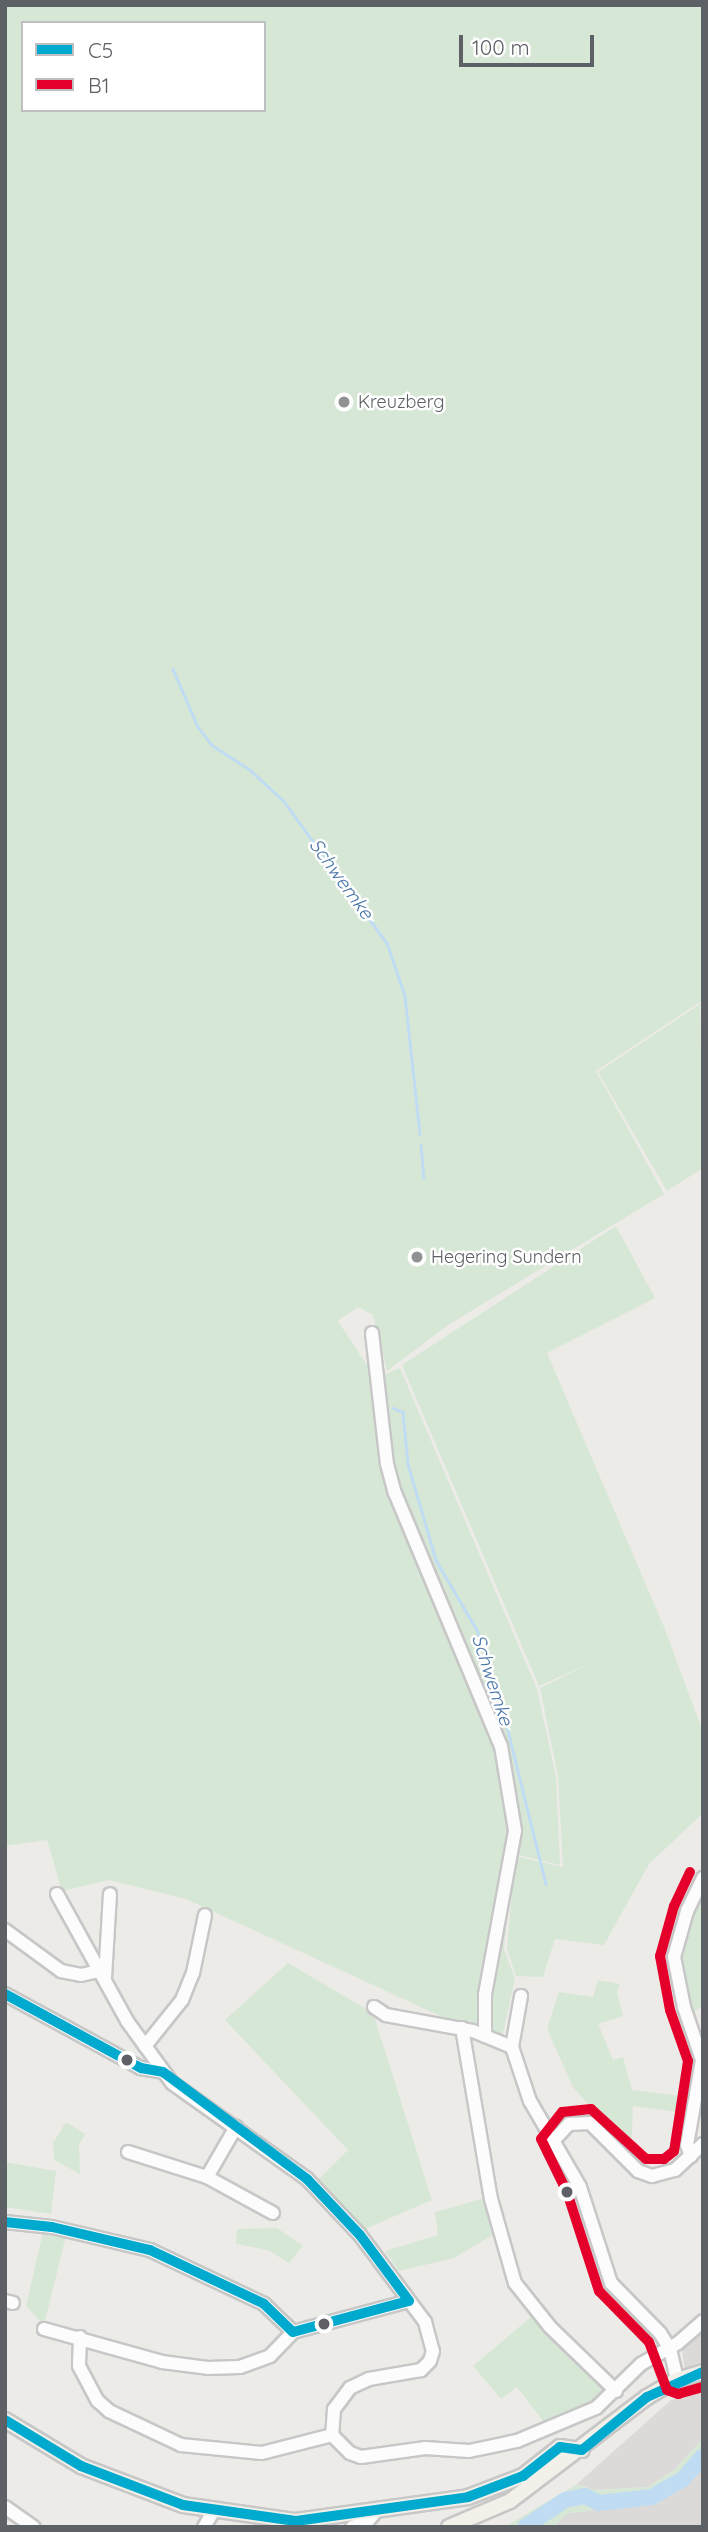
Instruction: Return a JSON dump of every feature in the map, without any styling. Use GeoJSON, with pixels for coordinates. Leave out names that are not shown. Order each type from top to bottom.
{"type":"FeatureCollection","features":[{"type":"Feature","properties":{"kind":"main road"},"geometry":{"type":"LineString","coordinates":[[449,2527],[510,2501],[582,2450],[647,2397],[677,2380],[703,2372]]}},
{"type":"Feature","properties":{"kind":"main road"},"geometry":{"type":"LineString","coordinates":[[5,2420],[80,2466],[213,2512],[312,2521],[494,2490],[523,2476],[560,2446],[582,2450]]}},
{"type":"Feature","properties":{"kind":"street"},"geometry":{"type":"LineString","coordinates":[[372,1333],[387,1464],[395,1493],[482,1691],[505,1770],[515,1831],[485,1995],[485,2036]]}},
{"type":"Feature","properties":{"kind":"street"},"geometry":{"type":"LineString","coordinates":[[691,2156],[687,2145],[702,2067],[674,1957],[687,1911],[703,1878]]}},
{"type":"Feature","properties":{"kind":"street"},"geometry":{"type":"LineString","coordinates":[[57,1894],[127,2021],[163,2072],[172,2082],[307,2179],[360,2235],[409,2301],[430,2336],[430,2361],[421,2370],[369,2379],[350,2388],[334,2409],[332,2435],[350,2453],[361,2457],[425,2448],[469,2451],[517,2441],[596,2408],[641,2364],[670,2349],[703,2321]]}},
{"type":"Feature","properties":{"kind":"street"},"geometry":{"type":"LineString","coordinates":[[103,1974],[110,1894]]}},
{"type":"Feature","properties":{"kind":"street"},"geometry":{"type":"LineString","coordinates":[[145,2046],[182,2000],[193,1973],[205,1915]]}},
{"type":"Feature","properties":{"kind":"street"},"geometry":{"type":"LineString","coordinates":[[5,1930],[68,1973],[103,1974]]}},
{"type":"Feature","properties":{"kind":"street"},"geometry":{"type":"LineString","coordinates":[[5,1994],[141,2068],[163,2072]]}},
{"type":"Feature","properties":{"kind":"street"},"geometry":{"type":"LineString","coordinates":[[521,1996],[512,2047],[530,2101],[555,2139],[580,2188],[611,2283],[670,2349],[677,2380]]}},
{"type":"Feature","properties":{"kind":"street"},"geometry":{"type":"LineString","coordinates":[[374,2007],[386,2015],[462,2028],[512,2047]]}},
{"type":"Feature","properties":{"kind":"street"},"geometry":{"type":"LineString","coordinates":[[462,2028],[485,2174],[514,2283],[550,2327],[616,2391]]}},
{"type":"Feature","properties":{"kind":"street"},"geometry":{"type":"LineString","coordinates":[[555,2139],[569,2124],[590,2123],[638,2171],[652,2176],[670,2172],[703,2144]]}},
{"type":"Feature","properties":{"kind":"street"},"geometry":{"type":"LineString","coordinates":[[207,2176],[236,2127]]}},
{"type":"Feature","properties":{"kind":"street"},"geometry":{"type":"LineString","coordinates":[[128,2152],[207,2176],[273,2213]]}},
{"type":"Feature","properties":{"kind":"street"},"geometry":{"type":"LineString","coordinates":[[5,2222],[52,2227],[150,2250],[264,2304],[293,2332]]}},
{"type":"Feature","properties":{"kind":"street"},"geometry":{"type":"LineString","coordinates":[[44,2329],[162,2362],[227,2368],[270,2356],[293,2332],[409,2301]]}},
{"type":"Feature","properties":{"kind":"street"},"geometry":{"type":"LineString","coordinates":[[80,2337],[79,2366],[98,2401],[109,2411],[181,2445],[262,2453],[332,2435]]}},
{"type":"Feature","properties":{"kind":"street"},"geometry":{"type":"LineString","coordinates":[[5,2507],[34,2527]]}},
{"type":"Feature","properties":{"kind":"street"},"geometry":{"type":"LineString","coordinates":[[352,2527],[368,2521],[378,2509]]}},
{"type":"Feature","properties":{"kind":"street"},"geometry":{"type":"LineString","coordinates":[[204,2527],[213,2512]]}},
{"type":"Feature","properties":{"kind":"shaded area"},"geometry":{"type":"Polygon","coordinates":[[[703,2324],[703,2368],[685,2371],[682,2350],[703,2324]]]}},
{"type":"Feature","properties":{"kind":"shaded area"},"geometry":{"type":"Polygon","coordinates":[[[703,2388],[703,2439],[674,2470],[648,2487],[594,2490],[577,2484],[671,2400],[703,2388]]]}},
{"type":"Feature","properties":{"kind":"shaded area"},"geometry":{"type":"Polygon","coordinates":[[[703,2468],[703,2527],[553,2527],[568,2513],[657,2504],[703,2468]]]}},
{"type":"Feature","properties":{"kind":"green space"},"geometry":{"type":"Polygon","coordinates":[[[5,5],[703,5],[703,1005],[700,1002],[596,1071],[664,1194],[448,1325],[387,1371],[373,1315],[358,1307],[338,1321],[370,1370],[372,1380],[400,1368],[537,1689],[556,1777],[560,1865],[514,1854],[504,1949],[515,1979],[502,2037],[473,2031],[186,1899],[109,1880],[62,1891],[47,1840],[5,1846],[5,5]]]}},
{"type":"Feature","properties":{"kind":"green space"},"geometry":{"type":"Polygon","coordinates":[[[700,1004],[703,1168],[667,1191],[598,1072],[700,1004]]]}},
{"type":"Feature","properties":{"kind":"green space"},"geometry":{"type":"Polygon","coordinates":[[[616,1226],[655,1298],[547,1353],[664,1627],[703,1732],[703,1813],[649,1864],[604,1945],[555,1939],[543,1977],[516,1976],[507,1949],[515,1856],[563,1867],[558,1776],[540,1688],[593,1662],[539,1686],[402,1365],[616,1226]]]}},
{"type":"Feature","properties":{"kind":"green space"},"geometry":{"type":"Polygon","coordinates":[[[703,1899],[703,2005],[689,2016],[678,1963],[684,1922],[703,1899]]]}},
{"type":"Feature","properties":{"kind":"green space"},"geometry":{"type":"Polygon","coordinates":[[[288,1963],[373,2013],[432,2200],[365,2229],[317,2181],[348,2150],[225,2020],[288,1963]]]}},
{"type":"Feature","properties":{"kind":"green space"},"geometry":{"type":"Polygon","coordinates":[[[598,1980],[620,1984],[617,1992],[623,2016],[598,2024],[613,2060],[623,2057],[632,2090],[691,2097],[686,2113],[633,2106],[631,2154],[573,2087],[547,2029],[559,1992],[593,1997],[598,1980]]]}},
{"type":"Feature","properties":{"kind":"green space"},"geometry":{"type":"Polygon","coordinates":[[[66,2122],[85,2134],[79,2145],[80,2174],[54,2160],[53,2143],[66,2122]]]}},
{"type":"Feature","properties":{"kind":"green space"},"geometry":{"type":"Polygon","coordinates":[[[5,2162],[56,2171],[51,2214],[5,2207],[5,2162]]]}},
{"type":"Feature","properties":{"kind":"green space"},"geometry":{"type":"Polygon","coordinates":[[[485,2198],[494,2234],[454,2258],[399,2271],[385,2251],[438,2235],[435,2212],[485,2198]]]}},
{"type":"Feature","properties":{"kind":"green space"},"geometry":{"type":"Polygon","coordinates":[[[277,2228],[303,2246],[289,2263],[268,2250],[236,2244],[237,2229],[277,2228]]]}},
{"type":"Feature","properties":{"kind":"green space"},"geometry":{"type":"Polygon","coordinates":[[[43,2232],[66,2236],[44,2325],[26,2306],[43,2232]]]}},
{"type":"Feature","properties":{"kind":"green space"},"geometry":{"type":"Polygon","coordinates":[[[532,2316],[609,2389],[589,2406],[546,2425],[517,2387],[501,2399],[473,2366],[532,2316]]]}},
{"type":"Feature","properties":{"kind":"green space"},"geometry":{"type":"Polygon","coordinates":[[[703,2439],[703,2468],[657,2504],[568,2513],[553,2527],[504,2527],[577,2484],[594,2490],[648,2487],[674,2470],[703,2439]]]}},
{"type":"Feature","properties":{"kind":"waterway","name":"Schwemke"},"geometry":{"type":"LineString","coordinates":[[173,669],[198,727],[212,745],[249,769],[283,800],[387,943],[405,996],[420,1134]]}},
{"type":"Feature","properties":{"kind":"waterway","name":"Schwemke"},"geometry":{"type":"LineString","coordinates":[[421,1145],[424,1178]]}},
{"type":"Feature","properties":{"kind":"waterway","name":"Schwemke"},"geometry":{"type":"LineString","coordinates":[[393,1408],[403,1412],[408,1464],[436,1560],[477,1630],[498,1690],[546,1884]]}},
{"type":"Feature","properties":{"kind":"waterway"},"geometry":{"type":"LineString","coordinates":[[525,2527],[565,2500],[585,2496],[599,2503],[652,2497],[683,2479],[703,2456]]}},
{"type":"Feature","properties":{"kind":"transit line","name":"B1"},"geometry":{"type":"LineString","coordinates":[[690,1872],[674,1906],[660,1956],[670,2010],[688,2061],[674,2151],[664,2159],[646,2159],[591,2109],[562,2112],[541,2139],[567,2192],[599,2291],[649,2342],[667,2390],[678,2394],[703,2387]]}},
{"type":"Feature","properties":{"kind":"transit line","name":"C5"},"geometry":{"type":"LineString","coordinates":[[5,1994],[141,2068],[163,2072]]}},
{"type":"Feature","properties":{"kind":"transit line","name":"C5"},"geometry":{"type":"LineString","coordinates":[[163,2072],[307,2179],[360,2235],[409,2301]]}},
{"type":"Feature","properties":{"kind":"transit line","name":"C5"},"geometry":{"type":"LineString","coordinates":[[5,2222],[52,2227],[150,2250],[264,2304],[293,2332],[409,2301]]}},
{"type":"Feature","properties":{"kind":"transit line","name":"C5"},"geometry":{"type":"LineString","coordinates":[[582,2450],[647,2397],[703,2372]]}},
{"type":"Feature","properties":{"kind":"transit line","name":"C5"},"geometry":{"type":"LineString","coordinates":[[5,2420],[81,2466],[183,2505],[296,2521],[468,2497],[523,2476],[560,2447],[582,2450]]}},
{"type":"Feature","properties":{"kind":"place","name":"Kreuzberg"},"geometry":{"type":"Point","coordinates":[344,402]}},
{"type":"Feature","properties":{"kind":"place","name":"Hegering Sundern"},"geometry":{"type":"Point","coordinates":[417,1257]}}]}
